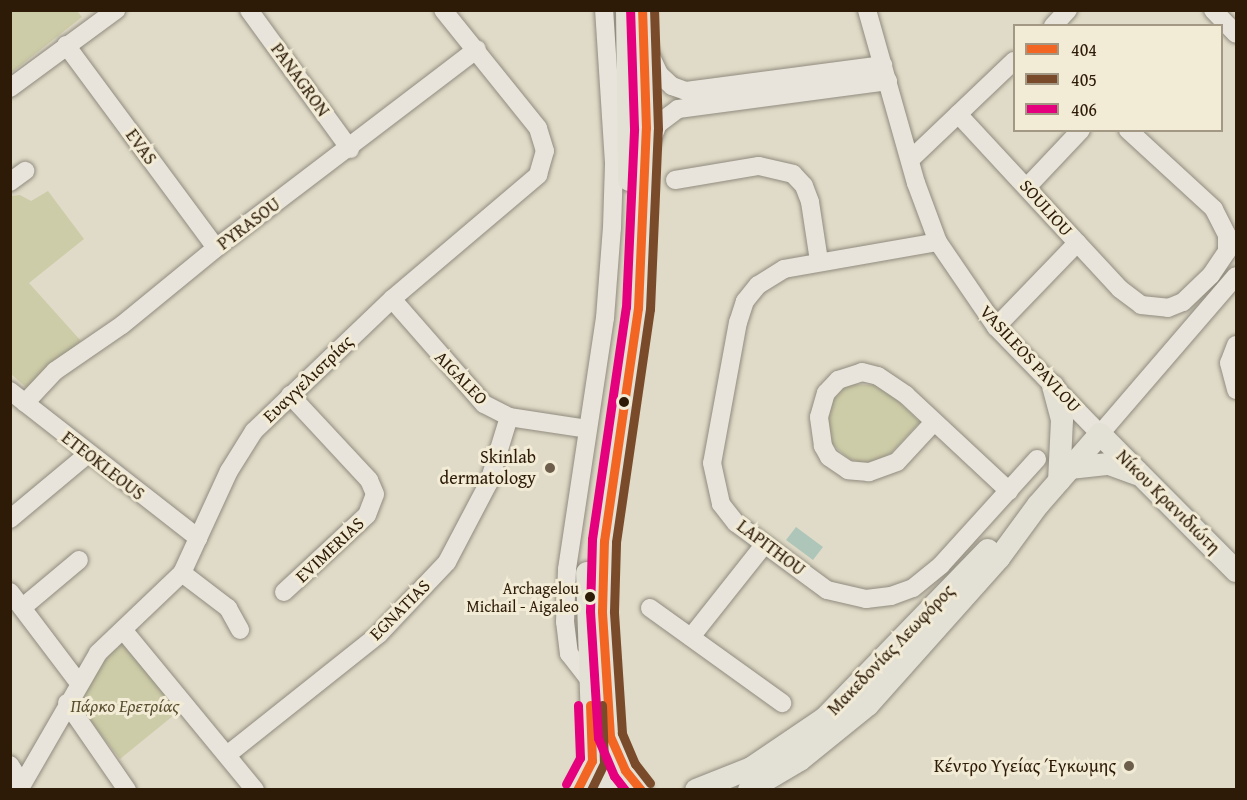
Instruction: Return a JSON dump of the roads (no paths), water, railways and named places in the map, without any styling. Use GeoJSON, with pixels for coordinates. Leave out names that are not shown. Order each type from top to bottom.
{"type":"FeatureCollection","features":[{"type":"Feature","properties":{"kind":"main road"},"geometry":{"type":"LineString","coordinates":[[579,789],[589,769],[593,752],[588,678],[589,545],[623,310],[628,228],[631,90],[627,10]]}},
{"type":"Feature","properties":{"kind":"main road"},"geometry":{"type":"LineString","coordinates":[[639,788],[619,761],[610,736],[602,580],[638,308],[646,158],[645,43],[642,10]]}},
{"type":"Feature","properties":{"kind":"main road"},"geometry":{"type":"LineString","coordinates":[[1053,386],[1062,420],[1064,475],[1109,464],[1141,475]]}},
{"type":"Feature","properties":{"kind":"main road","name":"Μακεδονίας Λεωφόρος"},"geometry":{"type":"LineString","coordinates":[[749,789],[800,760],[868,705],[999,558],[1038,505],[1100,434]]}},
{"type":"Feature","properties":{"kind":"main road","name":"Νίκου Κρανιδιώτη"},"geometry":{"type":"LineString","coordinates":[[1100,434],[1236,571]]}},
{"type":"Feature","properties":{"kind":"main road","name":"Μακεδονίας Λεωφόρος"},"geometry":{"type":"LineString","coordinates":[[696,789],[751,768],[825,718],[1013,523],[1038,505]]}},
{"type":"Feature","properties":{"kind":"main road"},"geometry":{"type":"LineString","coordinates":[[579,789],[612,780],[639,788]]}},
{"type":"Feature","properties":{"kind":"street"},"geometry":{"type":"LineString","coordinates":[[10,88],[116,10]]}},
{"type":"Feature","properties":{"kind":"street","name":"PANAGRON"},"geometry":{"type":"LineString","coordinates":[[249,10],[350,149]]}},
{"type":"Feature","properties":{"kind":"street","name":"Ευαγγελιστρίας"},"geometry":{"type":"LineString","coordinates":[[21,787],[78,682],[98,653],[124,631],[182,573],[236,458],[254,431],[392,299],[530,184],[543,164],[544,151],[538,128],[477,49],[443,10]]}},
{"type":"Feature","properties":{"kind":"street"},"geometry":{"type":"LineString","coordinates":[[588,678],[569,654],[565,622],[567,569],[605,318],[612,228],[614,163],[604,10]]}},
{"type":"Feature","properties":{"kind":"street","name":"VASILEOS PAVLOU"},"geometry":{"type":"LineString","coordinates":[[867,10],[938,242],[996,327],[1100,434]]}},
{"type":"Feature","properties":{"kind":"street"},"geometry":{"type":"LineString","coordinates":[[1055,24],[1068,10]]}},
{"type":"Feature","properties":{"kind":"street"},"geometry":{"type":"LineString","coordinates":[[1213,10],[1236,34]]}},
{"type":"Feature","properties":{"kind":"street"},"geometry":{"type":"LineString","coordinates":[[850,70],[866,53],[872,29]]}},
{"type":"Feature","properties":{"kind":"street"},"geometry":{"type":"LineString","coordinates":[[645,43],[659,74],[672,86],[686,91],[850,70],[885,73]]}},
{"type":"Feature","properties":{"kind":"street","name":"EVAS"},"geometry":{"type":"LineString","coordinates":[[66,45],[216,248]]}},
{"type":"Feature","properties":{"kind":"street","name":"PYRASOU"},"geometry":{"type":"LineString","coordinates":[[25,403],[55,372],[122,325],[216,248],[350,149],[477,49]]}},
{"type":"Feature","properties":{"kind":"street"},"geometry":{"type":"LineString","coordinates":[[911,159],[1013,62]]}},
{"type":"Feature","properties":{"kind":"street"},"geometry":{"type":"LineString","coordinates":[[646,158],[654,130],[678,109],[885,73]]}},
{"type":"Feature","properties":{"kind":"street","name":"SOULIOU"},"geometry":{"type":"LineString","coordinates":[[958,114],[1028,186],[1077,243],[996,327]]}},
{"type":"Feature","properties":{"kind":"street"},"geometry":{"type":"LineString","coordinates":[[1028,186],[1079,132]]}},
{"type":"Feature","properties":{"kind":"street"},"geometry":{"type":"LineString","coordinates":[[1077,243],[1120,289],[1153,309],[1183,302],[1223,260],[1227,234],[1220,216],[1130,132]]}},
{"type":"Feature","properties":{"kind":"street"},"geometry":{"type":"LineString","coordinates":[[675,180],[759,166],[793,174],[804,186],[810,202],[819,261]]}},
{"type":"Feature","properties":{"kind":"street"},"geometry":{"type":"LineString","coordinates":[[10,182],[25,171]]}},
{"type":"Feature","properties":{"kind":"street","name":"LAPITHOU"},"geometry":{"type":"LineString","coordinates":[[938,242],[819,261],[784,269],[766,278],[745,301],[738,322],[712,464],[721,504],[736,523],[827,590],[866,599],[891,596],[914,588],[941,565],[1037,459]]}},
{"type":"Feature","properties":{"kind":"street","name":"Μακεδονίας Λεωφόρος"},"geometry":{"type":"LineString","coordinates":[[1100,434],[1236,276]]}},
{"type":"Feature","properties":{"kind":"street","name":"AIGALEO"},"geometry":{"type":"LineString","coordinates":[[392,299],[464,385],[484,404],[509,417],[587,429]]}},
{"type":"Feature","properties":{"kind":"street"},"geometry":{"type":"LineString","coordinates":[[1236,345],[1229,363],[1236,390]]}},
{"type":"Feature","properties":{"kind":"street"},"geometry":{"type":"LineString","coordinates":[[934,422],[897,462],[869,472],[848,470],[829,457],[823,446],[819,417],[821,402],[831,386],[847,374],[862,372],[893,385],[934,422],[1009,491]]}},
{"type":"Feature","properties":{"kind":"street","name":"ETEOKLEOUS"},"geometry":{"type":"LineString","coordinates":[[10,391],[87,454],[198,538]]}},
{"type":"Feature","properties":{"kind":"street","name":"EVIMERIAS"},"geometry":{"type":"LineString","coordinates":[[284,592],[367,516],[375,494],[369,480],[290,395]]}},
{"type":"Feature","properties":{"kind":"street","name":"EGNATIAS"},"geometry":{"type":"LineString","coordinates":[[227,755],[379,634],[447,562],[489,482],[509,417]]}},
{"type":"Feature","properties":{"kind":"street"},"geometry":{"type":"LineString","coordinates":[[10,519],[87,454]]}},
{"type":"Feature","properties":{"kind":"street"},"geometry":{"type":"LineString","coordinates":[[691,637],[764,545]]}},
{"type":"Feature","properties":{"kind":"street"},"geometry":{"type":"LineString","coordinates":[[23,608],[79,560]]}},
{"type":"Feature","properties":{"kind":"street"},"geometry":{"type":"LineString","coordinates":[[182,573],[228,608],[240,630]]}},
{"type":"Feature","properties":{"kind":"street"},"geometry":{"type":"LineString","coordinates":[[10,592],[78,682]]}},
{"type":"Feature","properties":{"kind":"street"},"geometry":{"type":"LineString","coordinates":[[650,608],[782,703]]}},
{"type":"Feature","properties":{"kind":"street"},"geometry":{"type":"LineString","coordinates":[[124,631],[255,789]]}},
{"type":"Feature","properties":{"kind":"street"},"geometry":{"type":"LineString","coordinates":[[67,703],[127,789]]}},
{"type":"Feature","properties":{"kind":"street"},"geometry":{"type":"LineString","coordinates":[[10,765],[21,787]]}},
{"type":"Feature","properties":{"kind":"place","name":"Skinlab dermatology"},"geometry":{"type":"Point","coordinates":[550,468]}},
{"type":"Feature","properties":{"kind":"place","name":"Archagelou Michail - Aigaleo"},"geometry":{"type":"Point","coordinates":[590,597]}},
{"type":"Feature","properties":{"kind":"place","name":"Κέντρο Υγείας Έγκωμης"},"geometry":{"type":"Point","coordinates":[1129,766]}},
{"type":"Feature","properties":{"kind":"park label","name":"Πάρκο Ερετρίας"},"geometry":{"type":"Point","coordinates":[125,706]}}]}
